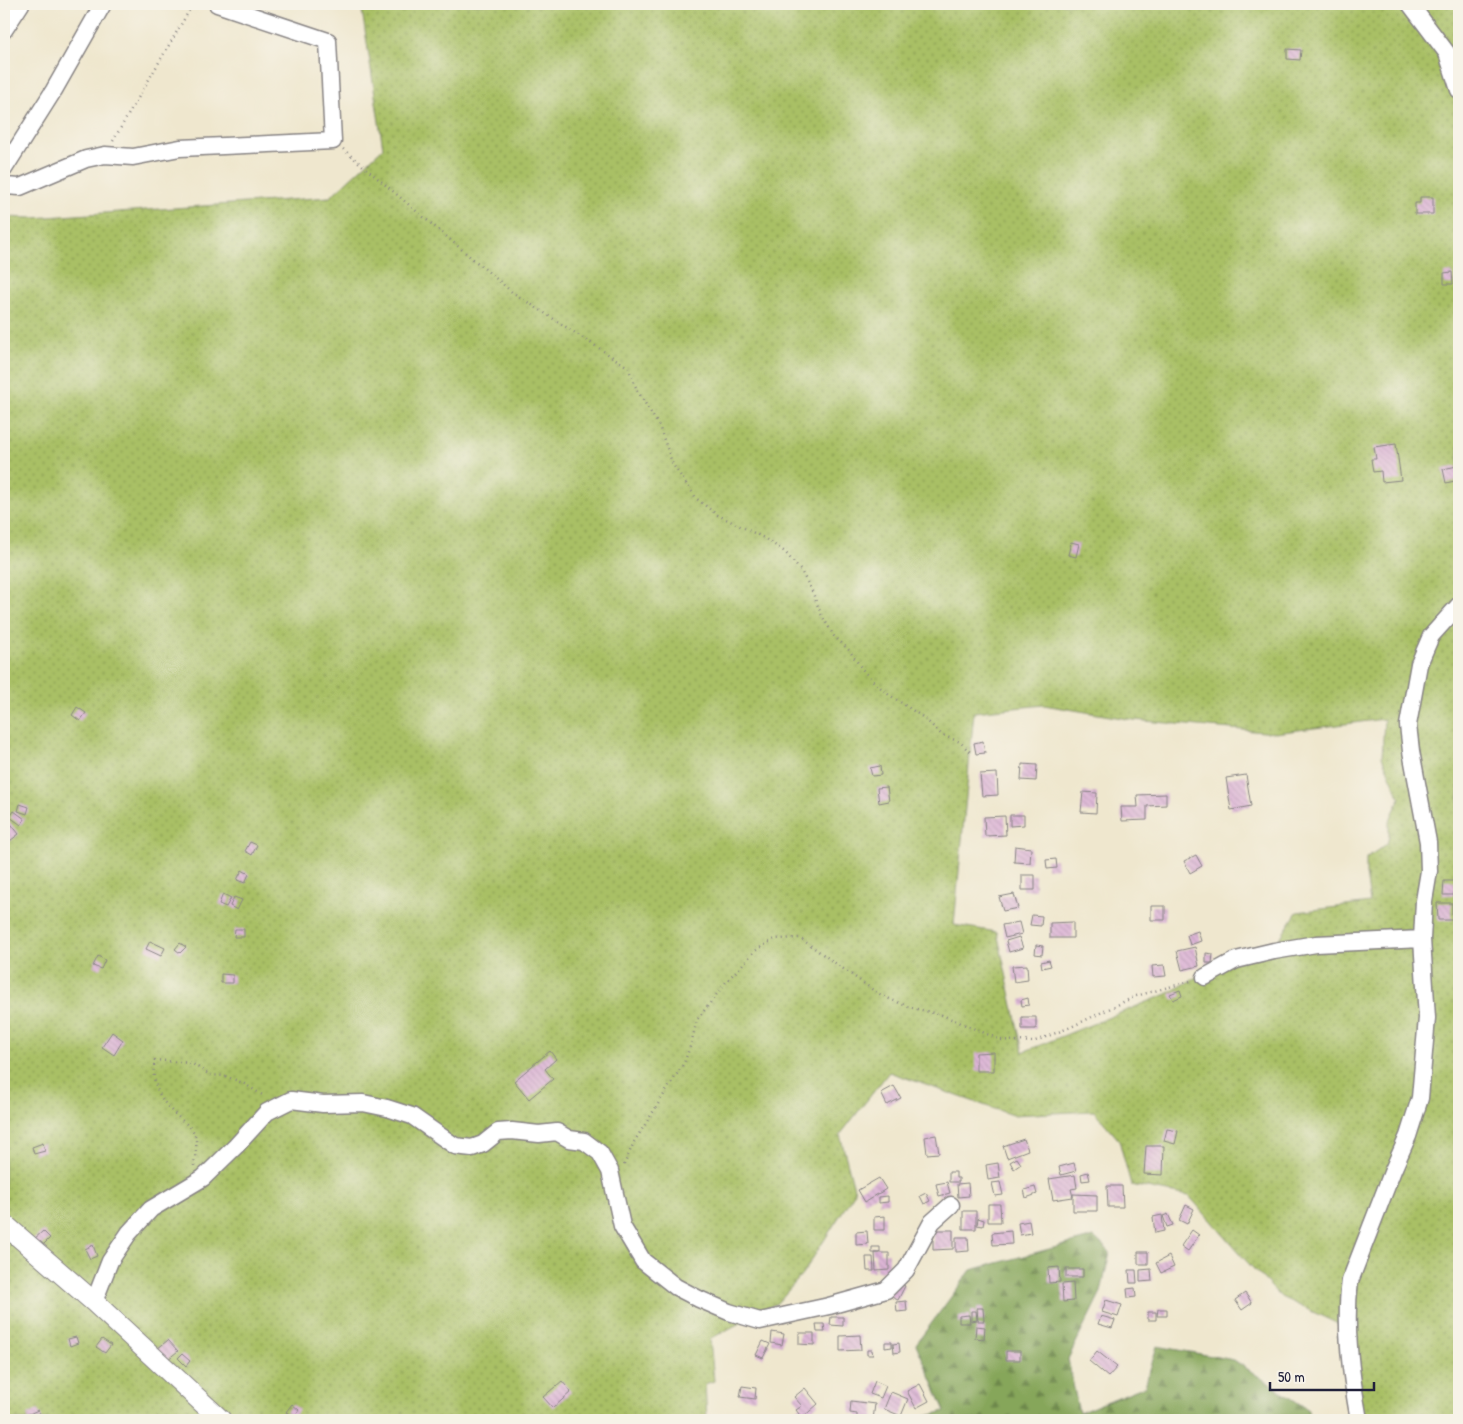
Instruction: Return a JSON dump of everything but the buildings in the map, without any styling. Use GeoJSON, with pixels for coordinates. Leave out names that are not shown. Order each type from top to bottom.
{"type":"FeatureCollection","features":[{"type":"Feature","properties":{"kind":"street"},"geometry":{"type":"LineString","coordinates":[[4,30],[21,4]]}},
{"type":"Feature","properties":{"kind":"street"},"geometry":{"type":"LineString","coordinates":[[4,170],[54,90],[103,4]]}},
{"type":"Feature","properties":{"kind":"street"},"geometry":{"type":"LineString","coordinates":[[4,186],[20,187],[86,159],[105,155],[133,157],[180,148],[333,141],[328,41],[217,4]]}},
{"type":"Feature","properties":{"kind":"street"},"geometry":{"type":"LineString","coordinates":[[1410,4],[1447,53],[1459,90]]}},
{"type":"Feature","properties":{"kind":"street"},"geometry":{"type":"LineString","coordinates":[[1359,1420],[1352,1364],[1348,1299],[1350,1281],[1408,1136],[1420,1098],[1427,1018],[1422,939],[1424,901],[1429,871],[1428,842],[1408,725],[1419,664],[1431,636],[1459,605]]}},
{"type":"Feature","properties":{"kind":"street"},"geometry":{"type":"LineString","coordinates":[[1204,978],[1236,960],[1274,951],[1316,944],[1422,939]]}},
{"type":"Feature","properties":{"kind":"street"},"geometry":{"type":"LineString","coordinates":[[94,1302],[110,1261],[129,1233],[151,1209],[203,1178],[267,1112],[291,1100],[323,1104],[363,1103],[412,1116],[455,1146],[472,1148],[483,1144],[498,1132],[512,1131],[538,1134],[557,1132],[570,1139],[584,1141],[600,1153],[610,1171],[622,1226],[643,1261],[676,1287],[699,1300],[729,1312],[760,1321],[829,1306],[886,1290],[906,1270],[932,1222],[951,1205]]}},
{"type":"Feature","properties":{"kind":"street"},"geometry":{"type":"LineString","coordinates":[[4,1224],[94,1302],[220,1420]]}},
{"type":"Feature","properties":{"kind":"path"},"geometry":{"type":"LineString","coordinates":[[105,155],[193,4]]}},
{"type":"Feature","properties":{"kind":"path"},"geometry":{"type":"LineString","coordinates":[[333,141],[512,292],[628,367],[637,390],[659,426],[673,464],[696,500],[716,514],[764,538],[785,552],[801,571],[812,591],[821,614],[834,636],[849,650],[874,682],[888,694],[924,718],[942,735],[960,742],[971,753]]}},
{"type":"Feature","properties":{"kind":"path"},"geometry":{"type":"LineString","coordinates":[[614,1191],[634,1142],[684,1063],[697,1020],[726,982],[755,951],[774,938],[800,938],[880,996],[909,1007],[942,1015],[1001,1040],[1033,1042],[1079,1024],[1136,996],[1204,978]]}},
{"type":"Feature","properties":{"kind":"path"},"geometry":{"type":"LineString","coordinates":[[191,1185],[197,1146],[193,1132],[172,1111],[158,1092],[154,1080],[153,1069],[155,1060],[191,1063],[210,1075],[225,1076],[243,1083],[279,1106]]}},
{"type":"Feature","properties":{"kind":"green space"},"geometry":{"type":"Polygon","coordinates":[[[361,4],[1459,4],[1459,1420],[1357,1420],[1347,1328],[1281,1297],[1248,1263],[1189,1196],[1131,1185],[1119,1140],[1094,1111],[1012,1115],[889,1072],[840,1135],[855,1192],[802,1275],[777,1303],[710,1339],[714,1381],[705,1384],[707,1420],[4,1420],[4,217],[33,218],[330,197],[383,148],[361,4]],[[1044,705],[974,712],[954,925],[997,932],[1023,1052],[1167,994],[1202,974],[1273,949],[1297,912],[1370,903],[1366,858],[1387,844],[1389,822],[1400,798],[1382,757],[1384,719],[1275,733],[1134,720],[1044,705]]]}},
{"type":"Feature","properties":{"kind":"green space"},"geometry":{"type":"Polygon","coordinates":[[[1094,1237],[1110,1252],[1101,1292],[1068,1359],[1079,1413],[1145,1386],[1157,1346],[1234,1360],[1309,1410],[1309,1420],[912,1420],[945,1411],[916,1344],[971,1270],[1094,1237]]]}}]}
